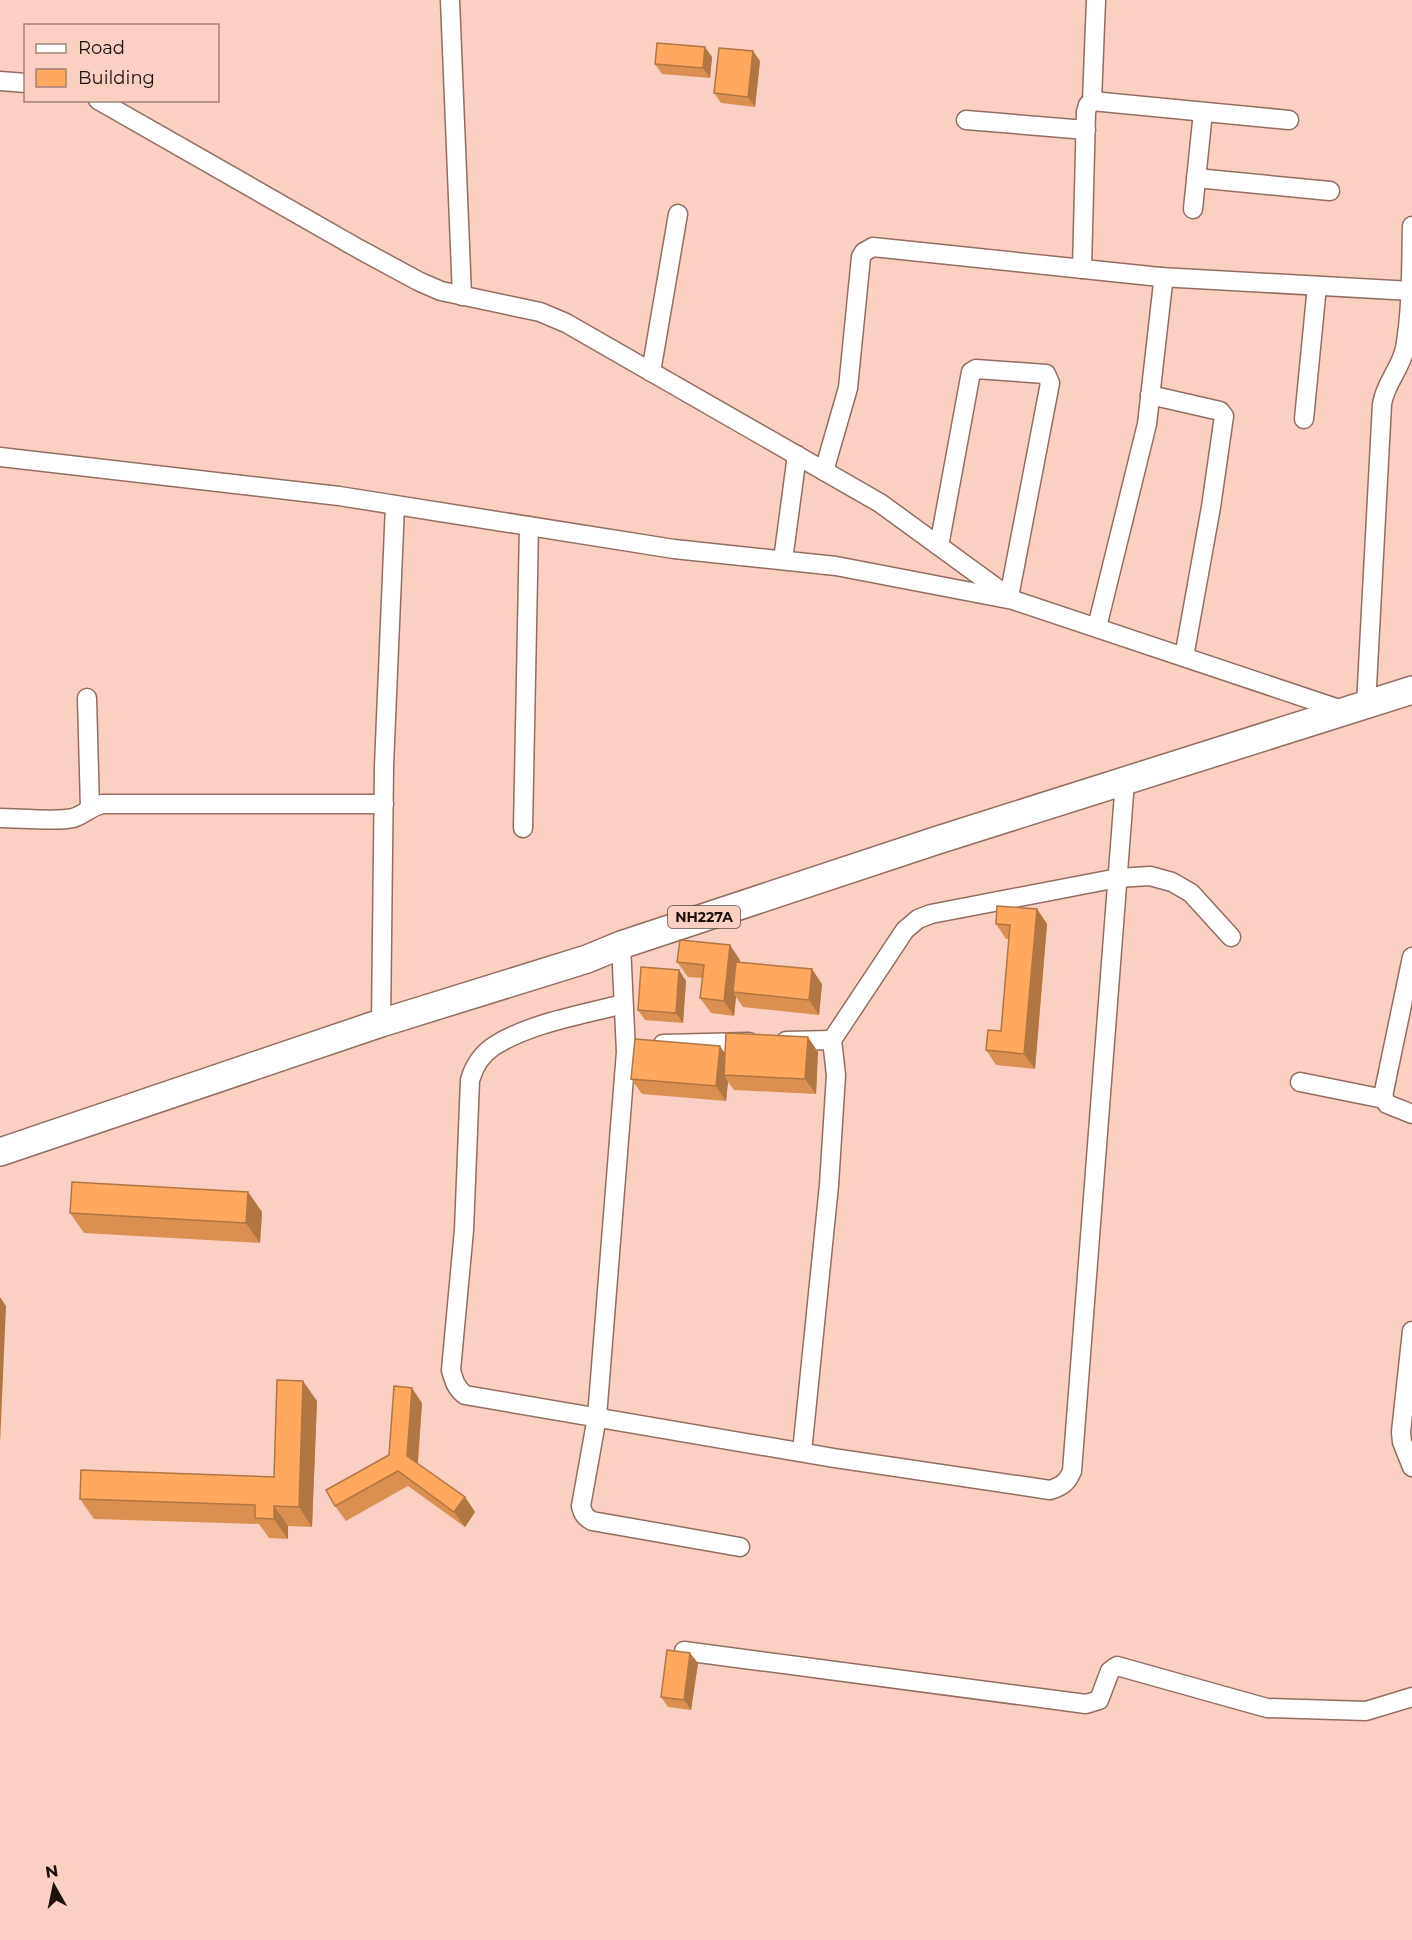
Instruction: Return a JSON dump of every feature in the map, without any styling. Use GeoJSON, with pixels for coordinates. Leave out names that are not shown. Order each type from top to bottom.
{"type":"FeatureCollection","features":[{"type":"Feature","properties":{"kind":"highway","name":"NH227A"},"geometry":{"type":"LineString","coordinates":[[0,1152],[381,1023],[587,959],[621,945],[926,844],[1412,690]]}},
{"type":"Feature","properties":{"kind":"street"},"geometry":{"type":"LineString","coordinates":[[450,0],[462,296]]}},
{"type":"Feature","properties":{"kind":"street"},"geometry":{"type":"LineString","coordinates":[[1082,269],[1086,112],[1092,101],[1096,0]]}},
{"type":"Feature","properties":{"kind":"street"},"geometry":{"type":"LineString","coordinates":[[0,81],[24,83]]}},
{"type":"Feature","properties":{"kind":"street"},"geometry":{"type":"LineString","coordinates":[[1092,101],[1289,120]]}},
{"type":"Feature","properties":{"kind":"street"},"geometry":{"type":"LineString","coordinates":[[102,102],[420,282],[441,291],[554,317],[880,503],[1011,598]]}},
{"type":"Feature","properties":{"kind":"street"},"geometry":{"type":"LineString","coordinates":[[1193,208],[1203,112]]}},
{"type":"Feature","properties":{"kind":"street"},"geometry":{"type":"LineString","coordinates":[[966,120],[1086,130]]}},
{"type":"Feature","properties":{"kind":"street"},"geometry":{"type":"LineString","coordinates":[[1196,178],[1330,191]]}},
{"type":"Feature","properties":{"kind":"street"},"geometry":{"type":"LineString","coordinates":[[651,372],[678,214]]}},
{"type":"Feature","properties":{"kind":"street"},"geometry":{"type":"LineString","coordinates":[[0,458],[339,496],[674,549],[836,566],[1011,598],[1184,657],[1356,708],[1382,404],[1386,388],[1404,349],[1411,291],[1412,226]]}},
{"type":"Feature","properties":{"kind":"street"},"geometry":{"type":"LineString","coordinates":[[824,471],[848,388],[861,257],[868,248],[1160,277],[1411,291]]}},
{"type":"Feature","properties":{"kind":"street"},"geometry":{"type":"LineString","coordinates":[[1097,627],[1147,424],[1163,283],[1160,277]]}},
{"type":"Feature","properties":{"kind":"street"},"geometry":{"type":"LineString","coordinates":[[1304,418],[1317,286]]}},
{"type":"Feature","properties":{"kind":"street"},"geometry":{"type":"LineString","coordinates":[[939,546],[971,372],[976,369],[1046,374],[1050,383],[1011,598]]}},
{"type":"Feature","properties":{"kind":"street"},"geometry":{"type":"LineString","coordinates":[[1150,396],[1220,411],[1224,416],[1211,507],[1184,657]]}},
{"type":"Feature","properties":{"kind":"street"},"geometry":{"type":"LineString","coordinates":[[783,560],[797,455]]}},
{"type":"Feature","properties":{"kind":"street"},"geometry":{"type":"LineString","coordinates":[[381,1023],[384,804],[395,505]]}},
{"type":"Feature","properties":{"kind":"street"},"geometry":{"type":"LineString","coordinates":[[523,828],[529,526]]}},
{"type":"Feature","properties":{"kind":"street"},"geometry":{"type":"LineString","coordinates":[[87,698],[90,808]]}},
{"type":"Feature","properties":{"kind":"street"},"geometry":{"type":"LineString","coordinates":[[623,1004],[531,1029],[494,1047],[481,1058],[473,1070],[470,1080],[464,1230],[451,1370],[458,1390],[465,1395],[802,1452],[1050,1490],[1062,1486],[1068,1481],[1072,1471],[1125,781]]}},
{"type":"Feature","properties":{"kind":"street"},"geometry":{"type":"LineString","coordinates":[[0,818],[68,819],[103,804],[384,804]]}},
{"type":"Feature","properties":{"kind":"street"},"geometry":{"type":"LineString","coordinates":[[802,1452],[829,1185],[836,1075],[832,1040],[905,930],[918,919],[931,914],[1118,878],[1150,876],[1172,882],[1191,893],[1231,937]]}},
{"type":"Feature","properties":{"kind":"street"},"geometry":{"type":"LineString","coordinates":[[621,945],[625,1045],[597,1417],[581,1506],[582,1513],[592,1521],[740,1546]]}},
{"type":"Feature","properties":{"kind":"street"},"geometry":{"type":"LineString","coordinates":[[1412,957],[1384,1099],[1387,1104],[1412,1114]]}},
{"type":"Feature","properties":{"kind":"street"},"geometry":{"type":"LineString","coordinates":[[625,1045],[832,1040]]}},
{"type":"Feature","properties":{"kind":"street"},"geometry":{"type":"LineString","coordinates":[[1300,1082],[1384,1099]]}},
{"type":"Feature","properties":{"kind":"street"},"geometry":{"type":"LineString","coordinates":[[1412,1331],[1401,1432],[1402,1442],[1412,1467]]}},
{"type":"Feature","properties":{"kind":"street"},"geometry":{"type":"LineString","coordinates":[[684,1651],[1086,1704],[1099,1700],[1110,1671],[1117,1666],[1267,1708],[1366,1711],[1412,1697]]}},
{"type":"Feature","properties":{"kind":"building"},"geometry":{"type":"Polygon","coordinates":[[[657,43],[705,47],[703,68],[655,64],[657,43]]]}},
{"type":"Feature","properties":{"kind":"building"},"geometry":{"type":"Polygon","coordinates":[[[719,48],[753,51],[748,97],[714,93],[719,48]]]}},
{"type":"Feature","properties":{"kind":"building"},"geometry":{"type":"Polygon","coordinates":[[[997,906],[1037,909],[1024,1054],[986,1050],[988,1030],[1001,1031],[1010,925],[996,924],[997,906]]]}},
{"type":"Feature","properties":{"kind":"building"},"geometry":{"type":"Polygon","coordinates":[[[680,940],[730,945],[724,1001],[700,998],[704,965],[677,962],[680,940]]]}},
{"type":"Feature","properties":{"kind":"building"},"geometry":{"type":"Polygon","coordinates":[[[736,962],[812,969],[809,1000],[733,992],[736,962]]]}},
{"type":"Feature","properties":{"kind":"building"},"geometry":{"type":"Polygon","coordinates":[[[641,967],[679,970],[676,1013],[638,1010],[641,967]]]}},
{"type":"Feature","properties":{"kind":"building"},"geometry":{"type":"Polygon","coordinates":[[[726,1033],[808,1037],[805,1079],[724,1075],[726,1033]]]}},
{"type":"Feature","properties":{"kind":"building"},"geometry":{"type":"Polygon","coordinates":[[[635,1039],[720,1046],[716,1086],[631,1079],[635,1039]]]}},
{"type":"Feature","properties":{"kind":"building"},"geometry":{"type":"Polygon","coordinates":[[[72,1182],[248,1192],[246,1223],[70,1213],[72,1182]]]}},
{"type":"Feature","properties":{"kind":"building"},"geometry":{"type":"Polygon","coordinates":[[[277,1380],[303,1381],[299,1507],[274,1506],[274,1519],[255,1518],[255,1505],[80,1499],[81,1470],[274,1477],[277,1380]]]}},
{"type":"Feature","properties":{"kind":"building"},"geometry":{"type":"Polygon","coordinates":[[[394,1386],[412,1388],[407,1456],[465,1497],[454,1512],[398,1471],[335,1506],[326,1490],[389,1455],[394,1386]]]}},
{"type":"Feature","properties":{"kind":"building"},"geometry":{"type":"Polygon","coordinates":[[[667,1650],[690,1653],[684,1700],[661,1697],[667,1650]]]}}]}
